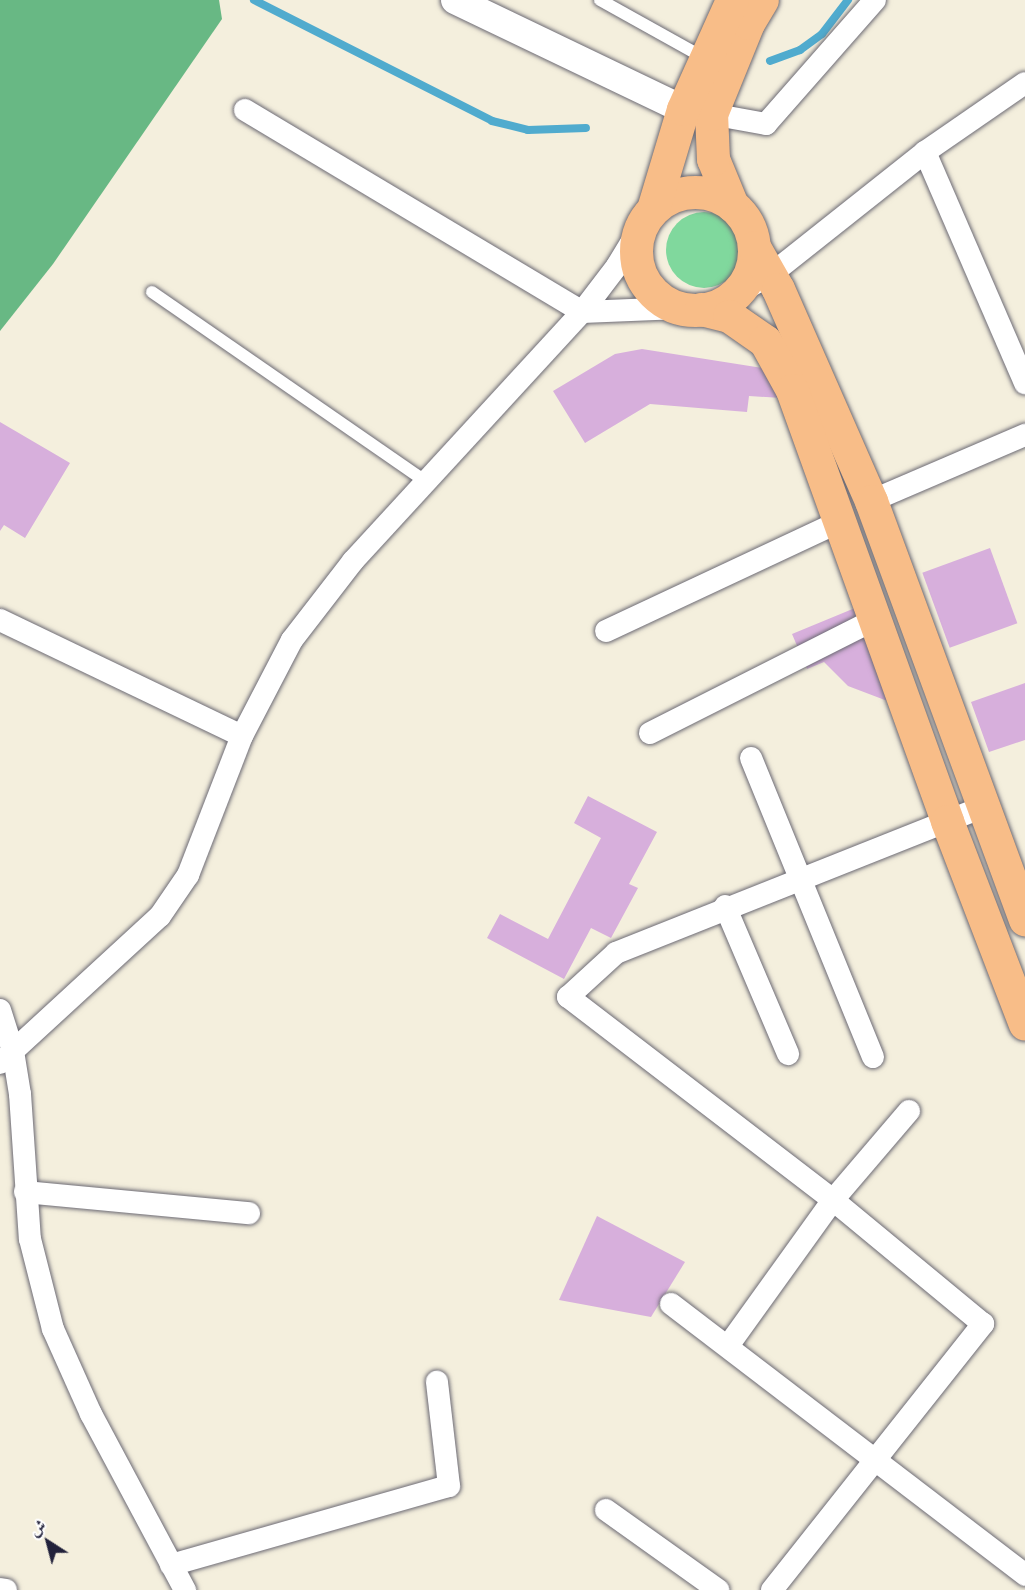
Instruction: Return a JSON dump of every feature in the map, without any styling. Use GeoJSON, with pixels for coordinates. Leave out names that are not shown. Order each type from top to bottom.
{"type":"FeatureCollection","features":[{"type":"Feature","properties":{"kind":"main road"},"geometry":{"type":"LineString","coordinates":[[732,0],[704,58],[697,112],[732,205],[747,224],[754,247],[770,275],[871,501],[1025,920]]}},
{"type":"Feature","properties":{"kind":"main road"},"geometry":{"type":"LineString","coordinates":[[762,0],[697,112],[648,216],[636,258],[641,275],[657,296],[691,309],[729,316],[765,340],[792,390],[947,820],[1025,1024]]}},
{"type":"Feature","properties":{"kind":"main road"},"geometry":{"type":"LineString","coordinates":[[648,216],[684,193],[717,196],[732,205]]}},
{"type":"Feature","properties":{"kind":"main road"},"geometry":{"type":"LineString","coordinates":[[691,309],[731,297],[744,283],[754,247]]}},
{"type":"Feature","properties":{"kind":"street"},"geometry":{"type":"LineString","coordinates":[[454,0],[697,112],[766,124],[875,0]]}},
{"type":"Feature","properties":{"kind":"street"},"geometry":{"type":"LineString","coordinates":[[731,297],[770,275],[925,152],[1025,83]]}},
{"type":"Feature","properties":{"kind":"street"},"geometry":{"type":"LineString","coordinates":[[245,110],[582,312],[691,309]]}},
{"type":"Feature","properties":{"kind":"street"},"geometry":{"type":"LineString","coordinates":[[925,152],[1025,383]]}},
{"type":"Feature","properties":{"kind":"street"},"geometry":{"type":"LineString","coordinates":[[7,1057],[160,916],[188,875],[242,736],[292,640],[353,561],[582,312],[617,266],[648,216]]}},
{"type":"Feature","properties":{"kind":"street"},"geometry":{"type":"LineString","coordinates":[[871,501],[1025,435]]}},
{"type":"Feature","properties":{"kind":"street"},"geometry":{"type":"LineString","coordinates":[[606,631],[839,522]]}},
{"type":"Feature","properties":{"kind":"street"},"geometry":{"type":"LineString","coordinates":[[0,620],[242,736]]}},
{"type":"Feature","properties":{"kind":"street"},"geometry":{"type":"LineString","coordinates":[[650,733],[874,620]]}},
{"type":"Feature","properties":{"kind":"street"},"geometry":{"type":"LineString","coordinates":[[751,758],[873,1057]]}},
{"type":"Feature","properties":{"kind":"street"},"geometry":{"type":"LineString","coordinates":[[772,1590],[983,1324],[833,1200],[568,997],[616,952],[725,906],[982,807]]}},
{"type":"Feature","properties":{"kind":"street"},"geometry":{"type":"LineString","coordinates":[[725,906],[788,1054]]}},
{"type":"Feature","properties":{"kind":"street"},"geometry":{"type":"LineString","coordinates":[[0,1010],[7,1057],[22,1116],[25,1192],[39,1285],[53,1329],[75,1383],[185,1590]]}},
{"type":"Feature","properties":{"kind":"street"},"geometry":{"type":"LineString","coordinates":[[728,1346],[833,1200],[909,1110]]}},
{"type":"Feature","properties":{"kind":"street"},"geometry":{"type":"LineString","coordinates":[[25,1192],[249,1214]]}},
{"type":"Feature","properties":{"kind":"street"},"geometry":{"type":"LineString","coordinates":[[671,1304],[1025,1575]]}},
{"type":"Feature","properties":{"kind":"street"},"geometry":{"type":"LineString","coordinates":[[171,1565],[449,1486],[437,1382]]}},
{"type":"Feature","properties":{"kind":"street"},"geometry":{"type":"LineString","coordinates":[[606,1510],[718,1590]]}},
{"type":"Feature","properties":{"kind":"street"},"geometry":{"type":"LineString","coordinates":[[0,1589],[6,1590]]}},
{"type":"Feature","properties":{"kind":"lane"},"geometry":{"type":"LineString","coordinates":[[600,0],[704,58]]}},
{"type":"Feature","properties":{"kind":"lane"},"geometry":{"type":"LineString","coordinates":[[152,292],[426,482]]}},
{"type":"Feature","properties":{"kind":"green space"},"geometry":{"type":"Polygon","coordinates":[[[0,0],[219,0],[222,19],[53,264],[0,331],[0,0]]]}},
{"type":"Feature","properties":{"kind":"green space"},"geometry":{"type":"Polygon","coordinates":[[[704,212],[718,215],[731,223],[739,236],[742,250],[739,264],[731,277],[718,285],[704,288],[690,285],[677,277],[669,264],[666,250],[669,236],[677,223],[690,215],[704,212]]]}},
{"type":"Feature","properties":{"kind":"building"},"geometry":{"type":"Polygon","coordinates":[[[642,349],[768,369],[782,398],[749,396],[747,412],[650,404],[585,443],[553,391],[615,354],[642,349]]]}},
{"type":"Feature","properties":{"kind":"building"},"geometry":{"type":"Polygon","coordinates":[[[0,422],[70,463],[25,538],[4,525],[0,531],[0,422]]]}},
{"type":"Feature","properties":{"kind":"building"},"geometry":{"type":"Polygon","coordinates":[[[990,548],[1017,623],[950,648],[922,573],[990,548]]]}},
{"type":"Feature","properties":{"kind":"building"},"geometry":{"type":"Polygon","coordinates":[[[855,608],[898,705],[848,686],[824,662],[807,669],[792,634],[855,608]]]}},
{"type":"Feature","properties":{"kind":"building"},"geometry":{"type":"Polygon","coordinates":[[[1025,683],[1025,740],[989,752],[971,702],[1025,683]]]}},
{"type":"Feature","properties":{"kind":"building"},"geometry":{"type":"Polygon","coordinates":[[[588,796],[657,832],[629,884],[638,888],[611,938],[591,928],[564,979],[487,938],[500,914],[548,939],[601,838],[574,823],[588,796]]]}},
{"type":"Feature","properties":{"kind":"building"},"geometry":{"type":"Polygon","coordinates":[[[597,1216],[685,1262],[651,1317],[559,1300],[597,1216]]]}},
{"type":"Feature","properties":{"kind":"waterway"},"geometry":{"type":"LineString","coordinates":[[254,0],[492,121],[528,130],[586,128]]}},
{"type":"Feature","properties":{"kind":"waterway"},"geometry":{"type":"LineString","coordinates":[[770,61],[800,50],[822,34],[848,0]]}}]}
